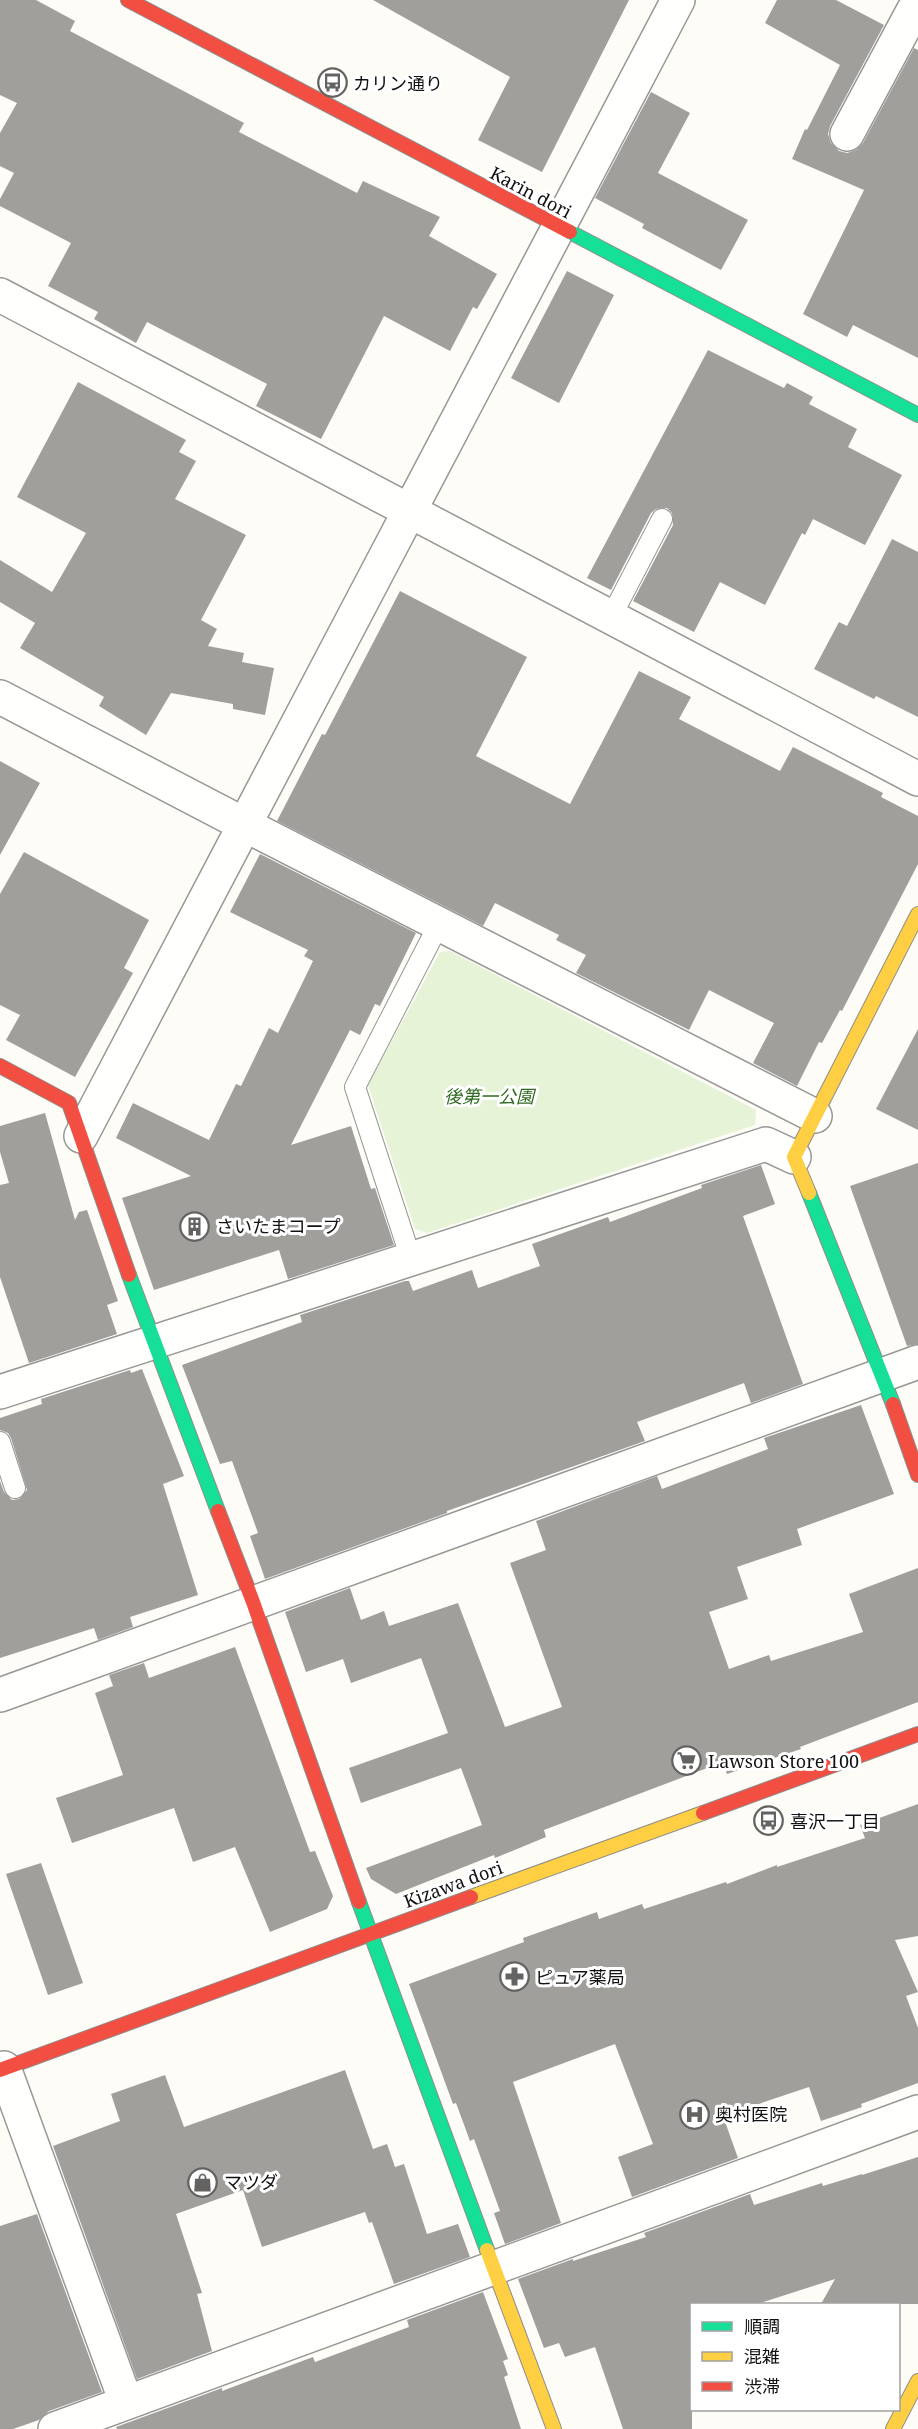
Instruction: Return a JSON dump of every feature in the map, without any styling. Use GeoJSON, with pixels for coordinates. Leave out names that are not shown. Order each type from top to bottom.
{"type":"FeatureCollection","features":[{"type":"Feature","properties":{"kind":"street","name":"Karin dori"},"geometry":{"type":"LineString","coordinates":[[128,0],[918,415]]}},
{"type":"Feature","properties":{"kind":"street"},"geometry":{"type":"LineString","coordinates":[[81,1136],[247,826],[557,226],[678,0]]}},
{"type":"Feature","properties":{"kind":"street"},"geometry":{"type":"LineString","coordinates":[[847,134],[907,8]]}},
{"type":"Feature","properties":{"kind":"street"},"geometry":{"type":"LineString","coordinates":[[0,295],[918,779]]}},
{"type":"Feature","properties":{"kind":"street"},"geometry":{"type":"LineString","coordinates":[[0,697],[815,1116]]}},
{"type":"Feature","properties":{"kind":"street"},"geometry":{"type":"LineString","coordinates":[[794,1157],[918,914]]}},
{"type":"Feature","properties":{"kind":"street"},"geometry":{"type":"LineString","coordinates":[[0,1066],[69,1102],[153,1343],[253,1602],[370,1934],[554,2429]]}},
{"type":"Feature","properties":{"kind":"street"},"geometry":{"type":"LineString","coordinates":[[0,1392],[766,1144],[794,1157],[883,1375],[918,1475]]}},
{"type":"Feature","properties":{"kind":"street"},"geometry":{"type":"LineString","coordinates":[[0,1695],[918,1362]]}},
{"type":"Feature","properties":{"kind":"street","name":"Kizawa dori"},"geometry":{"type":"LineString","coordinates":[[2,2069],[918,1734]]}},
{"type":"Feature","properties":{"kind":"street"},"geometry":{"type":"LineString","coordinates":[[2,2069],[126,2402]]}},
{"type":"Feature","properties":{"kind":"street"},"geometry":{"type":"LineString","coordinates":[[55,2429],[918,2112]]}},
{"type":"Feature","properties":{"kind":"street"},"geometry":{"type":"LineString","coordinates":[[893,2429],[918,2381]]}},
{"type":"Feature","properties":{"kind":"lane"},"geometry":{"type":"LineString","coordinates":[[611,617],[662,519]]}},
{"type":"Feature","properties":{"kind":"lane"},"geometry":{"type":"LineString","coordinates":[[411,1259],[355,1087],[439,924]]}},
{"type":"Feature","properties":{"kind":"lane"},"geometry":{"type":"LineString","coordinates":[[0,1442],[15,1488]]}},
{"type":"Feature","properties":{"kind":"green space","name":"後第一公園"},"geometry":{"type":"Polygon","coordinates":[[[450,951],[756,1110],[755,1125],[427,1233],[415,1229],[368,1085],[440,952],[450,951]]]}},
{"type":"Feature","properties":{"kind":"building"},"geometry":{"type":"Polygon","coordinates":[[[0,0],[36,0],[75,21],[70,31],[244,123],[239,132],[357,193],[363,181],[440,217],[429,236],[497,274],[477,309],[473,307],[450,351],[384,316],[321,439],[256,406],[267,384],[147,322],[136,343],[94,319],[98,312],[48,286],[71,243],[0,206],[0,199],[14,173],[0,166],[0,133],[17,103],[0,95],[0,0]]]}},
{"type":"Feature","properties":{"kind":"building"},"geometry":{"type":"Polygon","coordinates":[[[373,0],[629,0],[542,172],[478,140],[510,77],[373,0]]]}},
{"type":"Feature","properties":{"kind":"building"},"geometry":{"type":"Polygon","coordinates":[[[777,0],[836,0],[884,25],[830,126],[828,134],[831,143],[839,151],[847,153],[856,150],[863,143],[914,48],[918,50],[918,358],[853,325],[847,337],[803,314],[864,190],[792,159],[805,129],[807,130],[840,65],[765,23],[777,0]]]}},
{"type":"Feature","properties":{"kind":"building"},"geometry":{"type":"Polygon","coordinates":[[[651,92],[690,113],[658,173],[748,220],[721,270],[642,228],[644,224],[595,198],[651,92]]]}},
{"type":"Feature","properties":{"kind":"building"},"geometry":{"type":"Polygon","coordinates":[[[567,271],[614,295],[559,403],[511,378],[567,271]]]}},
{"type":"Feature","properties":{"kind":"building"},"geometry":{"type":"Polygon","coordinates":[[[708,350],[784,388],[787,383],[813,397],[809,404],[857,429],[848,447],[902,475],[865,545],[813,519],[805,535],[802,533],[765,605],[720,582],[694,632],[633,601],[673,525],[672,513],[667,508],[656,509],[651,513],[611,590],[587,578],[708,350]]]}},
{"type":"Feature","properties":{"kind":"building"},"geometry":{"type":"Polygon","coordinates":[[[78,382],[186,440],[179,452],[196,461],[175,499],[246,535],[201,620],[217,629],[208,646],[244,653],[242,662],[274,668],[265,715],[233,709],[233,704],[171,693],[146,735],[99,706],[104,697],[20,648],[35,623],[0,602],[0,560],[52,592],[86,533],[17,497],[78,382]]]}},
{"type":"Feature","properties":{"kind":"building"},"geometry":{"type":"Polygon","coordinates":[[[892,539],[918,552],[918,717],[876,696],[874,699],[814,669],[839,622],[847,626],[892,539]]]}},
{"type":"Feature","properties":{"kind":"building"},"geometry":{"type":"Polygon","coordinates":[[[400,591],[527,657],[476,756],[570,804],[639,671],[691,697],[679,719],[780,771],[793,747],[883,793],[881,797],[918,816],[918,864],[842,1011],[840,1010],[822,1043],[819,1042],[797,1086],[753,1063],[774,1023],[709,990],[689,1030],[576,973],[586,955],[556,940],[559,935],[495,903],[483,926],[277,821],[400,591]]]}},
{"type":"Feature","properties":{"kind":"building"},"geometry":{"type":"Polygon","coordinates":[[[0,761],[40,783],[0,855],[0,761]]]}},
{"type":"Feature","properties":{"kind":"building"},"geometry":{"type":"Polygon","coordinates":[[[24,852],[149,920],[124,968],[133,973],[75,1077],[6,1040],[20,1015],[0,1005],[0,894],[24,852]]]}},
{"type":"Feature","properties":{"kind":"building"},"geometry":{"type":"Polygon","coordinates":[[[260,854],[416,933],[380,1006],[375,1004],[360,1035],[350,1030],[291,1145],[351,1126],[371,1189],[375,1188],[394,1245],[288,1279],[279,1250],[154,1290],[122,1198],[191,1176],[116,1138],[133,1103],[209,1140],[236,1084],[241,1086],[269,1028],[278,1033],[313,961],[304,956],[308,950],[230,912],[260,854]]]}},
{"type":"Feature","properties":{"kind":"building"},"geometry":{"type":"Polygon","coordinates":[[[918,1029],[918,1130],[876,1109],[918,1029]]]}},
{"type":"Feature","properties":{"kind":"building"},"geometry":{"type":"Polygon","coordinates":[[[45,1113],[75,1220],[79,1212],[87,1210],[118,1301],[107,1305],[117,1334],[29,1363],[0,1277],[0,1185],[9,1183],[0,1152],[0,1126],[45,1113]]]}},
{"type":"Feature","properties":{"kind":"building"},"geometry":{"type":"Polygon","coordinates":[[[918,1163],[918,1344],[907,1346],[850,1186],[918,1163]]]}},
{"type":"Feature","properties":{"kind":"building"},"geometry":{"type":"Polygon","coordinates":[[[761,1165],[775,1204],[743,1216],[803,1384],[751,1403],[744,1383],[637,1422],[645,1441],[265,1579],[250,1536],[258,1533],[232,1461],[220,1464],[182,1365],[302,1322],[300,1315],[405,1281],[409,1281],[413,1291],[472,1270],[478,1288],[540,1266],[532,1244],[608,1217],[610,1222],[702,1188],[701,1185],[761,1165]]]}},
{"type":"Feature","properties":{"kind":"building"},"geometry":{"type":"Polygon","coordinates":[[[142,1369],[184,1476],[163,1484],[198,1595],[130,1617],[133,1627],[98,1640],[94,1628],[0,1658],[0,1481],[4,1492],[12,1500],[19,1499],[27,1490],[11,1438],[8,1433],[0,1430],[0,1418],[42,1404],[41,1399],[130,1370],[131,1373],[142,1369]]]}},
{"type":"Feature","properties":{"kind":"building"},"geometry":{"type":"Polygon","coordinates":[[[861,1405],[894,1494],[797,1529],[802,1545],[737,1567],[748,1599],[709,1612],[729,1669],[769,1655],[771,1661],[863,1632],[849,1594],[918,1568],[918,1702],[800,1747],[801,1749],[727,1774],[723,1762],[544,1830],[546,1837],[396,1894],[371,1879],[366,1868],[482,1825],[461,1768],[361,1803],[349,1768],[448,1733],[421,1658],[351,1683],[343,1659],[306,1672],[285,1612],[350,1588],[361,1620],[384,1611],[389,1626],[458,1603],[505,1727],[562,1707],[510,1563],[546,1550],[536,1521],[657,1476],[662,1489],[768,1449],[764,1438],[861,1405]]]}},
{"type":"Feature","properties":{"kind":"building"},"geometry":{"type":"Polygon","coordinates":[[[235,1647],[310,1852],[315,1851],[333,1896],[327,1909],[270,1932],[235,1847],[193,1862],[174,1808],[72,1843],[56,1798],[123,1775],[95,1693],[113,1686],[109,1675],[144,1663],[149,1678],[235,1647]]]}},
{"type":"Feature","properties":{"kind":"building"},"geometry":{"type":"Polygon","coordinates":[[[918,1804],[918,1936],[895,1940],[918,1992],[906,1996],[918,2028],[918,2083],[861,2104],[862,2107],[821,2121],[809,2087],[723,2116],[738,2158],[632,2197],[618,2157],[653,2144],[615,2044],[513,2082],[561,2223],[505,2244],[494,2213],[500,2211],[474,2139],[470,2141],[456,2103],[453,2104],[409,1984],[524,1942],[523,1938],[597,1912],[599,1919],[642,1904],[644,1909],[865,1838],[860,1825],[918,1804]]]}},
{"type":"Feature","properties":{"kind":"building"},"geometry":{"type":"Polygon","coordinates":[[[41,1863],[83,1983],[48,1995],[6,1874],[41,1863]]]}},
{"type":"Feature","properties":{"kind":"building"},"geometry":{"type":"Polygon","coordinates":[[[345,2070],[373,2149],[387,2144],[395,2167],[404,2164],[427,2234],[458,2224],[470,2257],[394,2284],[372,2222],[369,2223],[365,2212],[262,2247],[243,2190],[176,2214],[202,2293],[197,2294],[212,2351],[137,2379],[53,2146],[120,2121],[111,2094],[165,2075],[184,2127],[345,2070]]]}},
{"type":"Feature","properties":{"kind":"building"},"geometry":{"type":"Polygon","coordinates":[[[918,2157],[918,2304],[822,2303],[835,2279],[760,2303],[690,2303],[692,2429],[623,2429],[595,2347],[565,2357],[559,2343],[544,2348],[518,2279],[573,2259],[573,2261],[646,2237],[644,2233],[750,2194],[754,2205],[822,2183],[823,2186],[918,2157]]]}},
{"type":"Feature","properties":{"kind":"building"},"geometry":{"type":"Polygon","coordinates":[[[37,2214],[102,2392],[49,2411],[39,2420],[13,2429],[0,2429],[0,2226],[37,2214]]]}},
{"type":"Feature","properties":{"kind":"building"},"geometry":{"type":"Polygon","coordinates":[[[483,2292],[508,2359],[503,2361],[508,2375],[504,2377],[521,2429],[117,2429],[116,2427],[313,2357],[315,2362],[409,2327],[407,2320],[483,2292]]]}},
{"type":"Feature","properties":{"kind":"traffic: fast"},"geometry":{"type":"LineString","coordinates":[[570,232],[918,415]]}},
{"type":"Feature","properties":{"kind":"traffic: fast"},"geometry":{"type":"LineString","coordinates":[[809,1193],[893,1404]]}},
{"type":"Feature","properties":{"kind":"traffic: fast"},"geometry":{"type":"LineString","coordinates":[[129,1275],[218,1511]]}},
{"type":"Feature","properties":{"kind":"traffic: fast"},"geometry":{"type":"LineString","coordinates":[[359,1902],[487,2250]]}},
{"type":"Feature","properties":{"kind":"traffic: slow"},"geometry":{"type":"LineString","coordinates":[[809,1193],[794,1157],[918,914]]}},
{"type":"Feature","properties":{"kind":"traffic: slow"},"geometry":{"type":"LineString","coordinates":[[471,1897],[703,1813]]}},
{"type":"Feature","properties":{"kind":"traffic: slow"},"geometry":{"type":"LineString","coordinates":[[487,2250],[554,2429]]}},
{"type":"Feature","properties":{"kind":"traffic: slow"},"geometry":{"type":"LineString","coordinates":[[893,2429],[918,2381]]}},
{"type":"Feature","properties":{"kind":"traffic: jam"},"geometry":{"type":"LineString","coordinates":[[128,0],[570,232]]}},
{"type":"Feature","properties":{"kind":"traffic: jam"},"geometry":{"type":"LineString","coordinates":[[0,1066],[69,1103],[129,1275]]}},
{"type":"Feature","properties":{"kind":"traffic: jam"},"geometry":{"type":"LineString","coordinates":[[893,1404],[918,1475]]}},
{"type":"Feature","properties":{"kind":"traffic: jam"},"geometry":{"type":"LineString","coordinates":[[218,1511],[253,1602],[359,1902]]}},
{"type":"Feature","properties":{"kind":"traffic: jam"},"geometry":{"type":"LineString","coordinates":[[703,1813],[918,1734]]}},
{"type":"Feature","properties":{"kind":"traffic: jam"},"geometry":{"type":"LineString","coordinates":[[0,2070],[471,1897]]}},
{"type":"Feature","properties":{"kind":"place","name":"カリン通り"},"geometry":{"type":"Point","coordinates":[332,83]}},
{"type":"Feature","properties":{"kind":"place","name":"さいたまコープ"},"geometry":{"type":"Point","coordinates":[195,1226]}},
{"type":"Feature","properties":{"kind":"place","name":"Lawson Store 100"},"geometry":{"type":"Point","coordinates":[687,1761]}},
{"type":"Feature","properties":{"kind":"place","name":"喜沢一丁目"},"geometry":{"type":"Point","coordinates":[769,1821]}},
{"type":"Feature","properties":{"kind":"place","name":"ピュア薬局"},"geometry":{"type":"Point","coordinates":[514,1977]}},
{"type":"Feature","properties":{"kind":"place","name":"奥村医院"},"geometry":{"type":"Point","coordinates":[694,2114]}},
{"type":"Feature","properties":{"kind":"place","name":"マツダ"},"geometry":{"type":"Point","coordinates":[203,2182]}}]}
